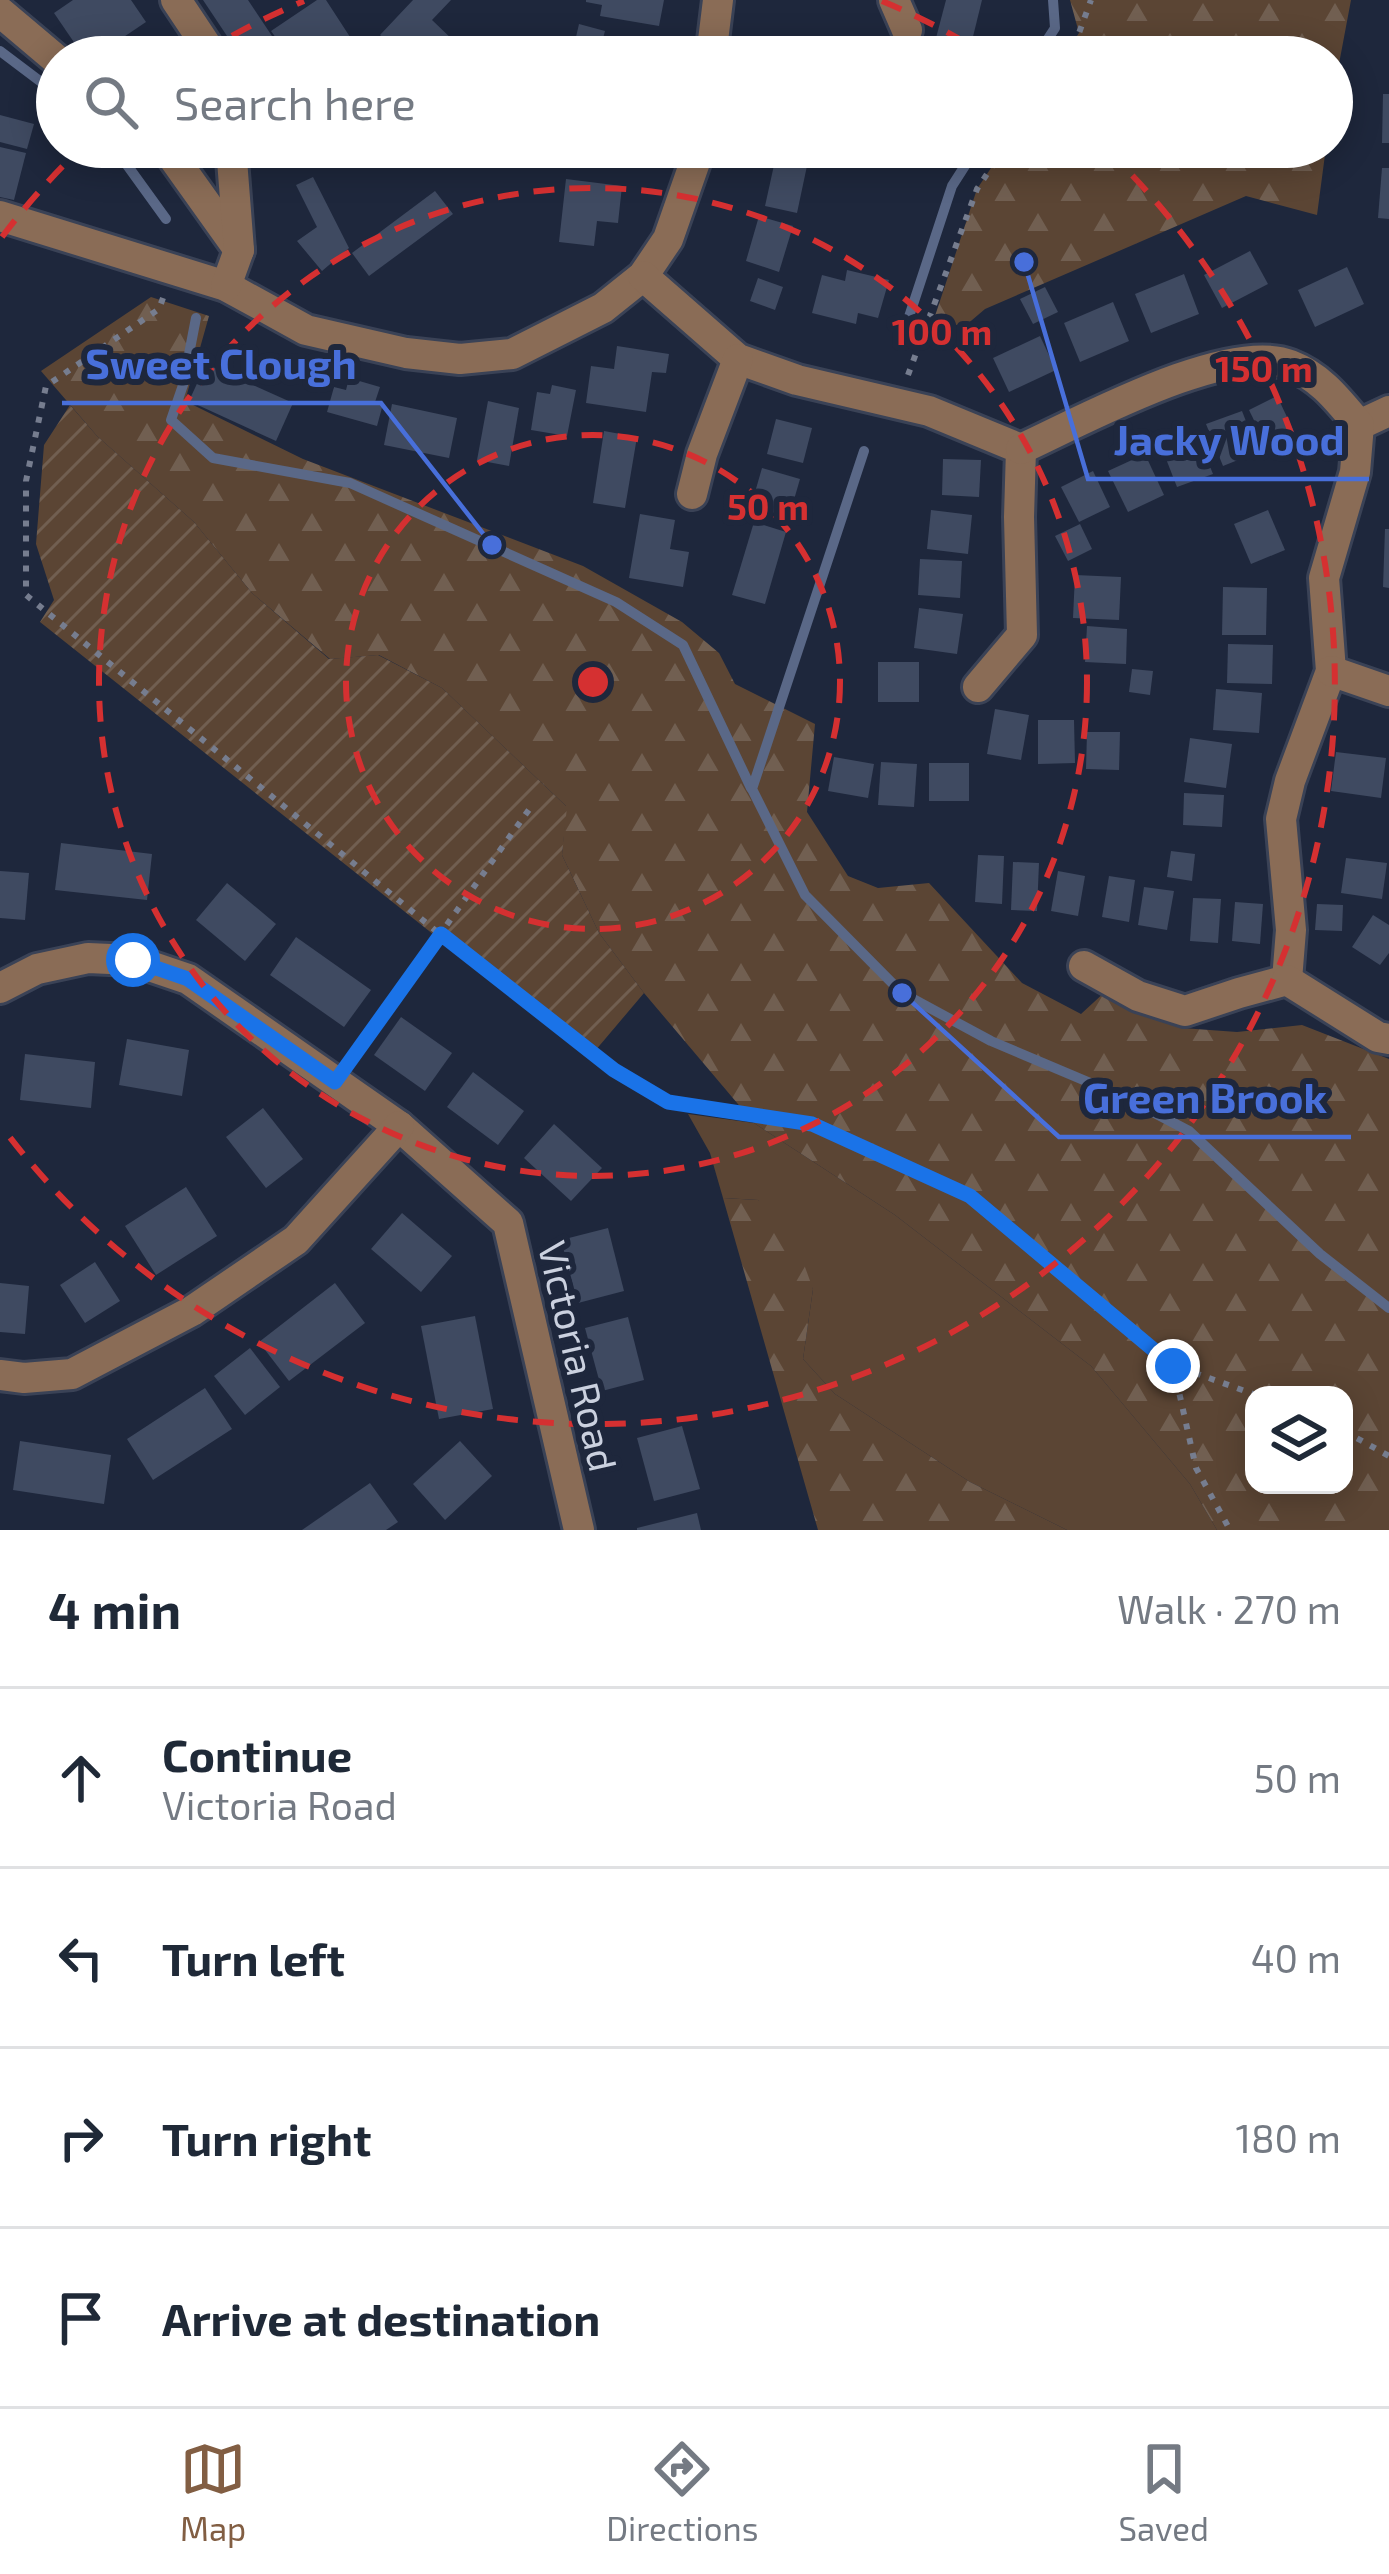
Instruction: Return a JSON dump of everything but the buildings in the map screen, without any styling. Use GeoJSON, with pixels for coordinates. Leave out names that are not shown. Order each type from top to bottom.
{"type":"FeatureCollection","features":[{"type":"Feature","properties":{"kind":"street"},"geometry":{"type":"LineString","coordinates":[[176,0],[200,36]]}},
{"type":"Feature","properties":{"kind":"street"},"geometry":{"type":"LineString","coordinates":[[714,36],[718,0]]}},
{"type":"Feature","properties":{"kind":"street"},"geometry":{"type":"LineString","coordinates":[[894,0],[907,29]]}},
{"type":"Feature","properties":{"kind":"street"},"geometry":{"type":"LineString","coordinates":[[0,12],[36,42]]}},
{"type":"Feature","properties":{"kind":"street"},"geometry":{"type":"LineString","coordinates":[[181,168],[239,250]]}},
{"type":"Feature","properties":{"kind":"street"},"geometry":{"type":"LineString","coordinates":[[226,286],[239,250],[233,168]]}},
{"type":"Feature","properties":{"kind":"street"},"geometry":{"type":"LineString","coordinates":[[0,216],[226,286],[306,330],[406,353],[460,359],[512,354],[603,308],[644,276],[668,239],[693,168]]}},
{"type":"Feature","properties":{"kind":"street"},"geometry":{"type":"LineString","coordinates":[[644,276],[738,359],[797,380],[929,411],[1021,449],[1146,392],[1212,368],[1253,360],[1287,363],[1324,384],[1359,424],[1355,472],[1324,578],[1331,671],[1290,781],[1281,819],[1291,929],[1287,980]]}},
{"type":"Feature","properties":{"kind":"street"},"geometry":{"type":"LineString","coordinates":[[692,494],[738,359]]}},
{"type":"Feature","properties":{"kind":"street"},"geometry":{"type":"LineString","coordinates":[[1359,424],[1389,411]]}},
{"type":"Feature","properties":{"kind":"street"},"geometry":{"type":"LineString","coordinates":[[977,687],[1022,635],[1021,449]]}},
{"type":"Feature","properties":{"kind":"street"},"geometry":{"type":"LineString","coordinates":[[1331,671],[1389,692]]}},
{"type":"Feature","properties":{"kind":"street","name":"Victoria Road"},"geometry":{"type":"LineString","coordinates":[[0,988],[37,970],[88,958],[133,960],[188,979],[398,1126],[508,1223],[579,1530]]}},
{"type":"Feature","properties":{"kind":"street"},"geometry":{"type":"LineString","coordinates":[[1084,966],[1138,996],[1186,1011],[1287,980],[1378,1037],[1389,1039]]}},
{"type":"Feature","properties":{"kind":"street"},"geometry":{"type":"LineString","coordinates":[[0,1375],[72,1374],[192,1311],[296,1240],[398,1126]]}},
{"type":"Feature","properties":{"kind":"path"},"geometry":{"type":"LineString","coordinates":[[1077,36],[1091,0]]}},
{"type":"Feature","properties":{"kind":"path"},"geometry":{"type":"LineString","coordinates":[[898,404],[977,189],[991,168]]}},
{"type":"Feature","properties":{"kind":"path"},"geometry":{"type":"LineString","coordinates":[[173,269],[159,309],[46,386],[26,481],[26,595],[614,1070],[668,1102],[812,1124],[970,1196],[1173,1366],[1245,1391]]}},
{"type":"Feature","properties":{"kind":"path"},"geometry":{"type":"LineString","coordinates":[[335,1082],[533,804]]}},
{"type":"Feature","properties":{"kind":"path"},"geometry":{"type":"LineString","coordinates":[[1173,1366],[1196,1468],[1230,1530]]}},
{"type":"Feature","properties":{"kind":"path"},"geometry":{"type":"LineString","coordinates":[[1353,1436],[1389,1456]]}},
{"type":"Feature","properties":{"kind":"green space"},"geometry":{"type":"Polygon","coordinates":[[[1070,0],[1351,0],[1344,36],[1077,36],[1070,0]]]}},
{"type":"Feature","properties":{"kind":"green space"},"geometry":{"type":"Polygon","coordinates":[[[991,168],[1323,168],[1317,215],[1246,196],[985,309],[965,326],[933,322],[977,189],[991,168]]]}},
{"type":"Feature","properties":{"kind":"green space"},"geometry":{"type":"Polygon","coordinates":[[[151,297],[209,316],[185,401],[303,459],[583,566],[682,622],[719,653],[735,684],[815,724],[807,812],[848,876],[878,888],[929,883],[1022,983],[1081,1014],[1106,991],[1182,1028],[1237,1032],[1302,1025],[1389,1059],[1389,1530],[1217,1530],[1190,1484],[1091,1366],[895,1215],[754,1123],[599,933],[562,855],[566,806],[442,688],[379,655],[330,659],[252,593],[194,522],[97,436],[41,371],[151,297]]]}},
{"type":"Feature","properties":{"kind":"green space"},"geometry":{"type":"Polygon","coordinates":[[[70,405],[97,436],[194,522],[252,593],[329,659],[378,655],[442,688],[567,807],[562,855],[599,933],[644,993],[589,1058],[40,622],[54,600],[36,544],[44,445],[70,405]]]}},
{"type":"Feature","properties":{"kind":"green space"},"geometry":{"type":"Polygon","coordinates":[[[688,1114],[754,1123],[895,1215],[1091,1366],[1190,1484],[1217,1530],[1067,1530],[970,1482],[835,1394],[803,1359],[813,1289],[758,1200],[723,1198],[710,1153],[688,1114]]]}},
{"type":"Feature","properties":{"kind":"green space"},"geometry":{"type":"Polygon","coordinates":[[[723,1198],[758,1200],[790,1226],[813,1289],[803,1359],[835,1394],[970,1482],[1067,1530],[818,1530],[723,1198]]]}},
{"type":"Feature","properties":{"kind":"waterway"},"geometry":{"type":"LineString","coordinates":[[1050,36],[1055,28],[1053,0]]}},
{"type":"Feature","properties":{"kind":"waterway"},"geometry":{"type":"LineString","coordinates":[[0,51],[36,78]]}},
{"type":"Feature","properties":{"kind":"waterway"},"geometry":{"type":"LineString","coordinates":[[129,168],[166,219]]}},
{"type":"Feature","properties":{"kind":"waterway"},"geometry":{"type":"LineString","coordinates":[[901,341],[952,186],[964,168]]}},
{"type":"Feature","properties":{"kind":"waterway"},"geometry":{"type":"LineString","coordinates":[[196,318],[171,420],[213,458],[350,483],[616,602],[683,645],[751,788]]}},
{"type":"Feature","properties":{"kind":"waterway"},"geometry":{"type":"LineString","coordinates":[[864,451],[752,789],[805,895],[902,993],[991,1041],[1126,1098],[1189,1131],[1320,1254],[1389,1308]]}},
{"type":"Feature","properties":{"kind":"place","name":"Jacky Wood"},"geometry":{"type":"Point","coordinates":[1024,262]}},
{"type":"Feature","properties":{"kind":"place","name":"Sweet Clough"},"geometry":{"type":"Point","coordinates":[492,545]}},
{"type":"Feature","properties":{"kind":"place","name":"Green Brook"},"geometry":{"type":"Point","coordinates":[902,993]}},
{"type":"Feature","properties":{"kind":"route"},"geometry":{"type":"LineString","coordinates":[[133,960],[188,979],[335,1082],[441,934],[614,1070],[668,1102],[812,1124],[970,1196],[1173,1366]]}}]}
